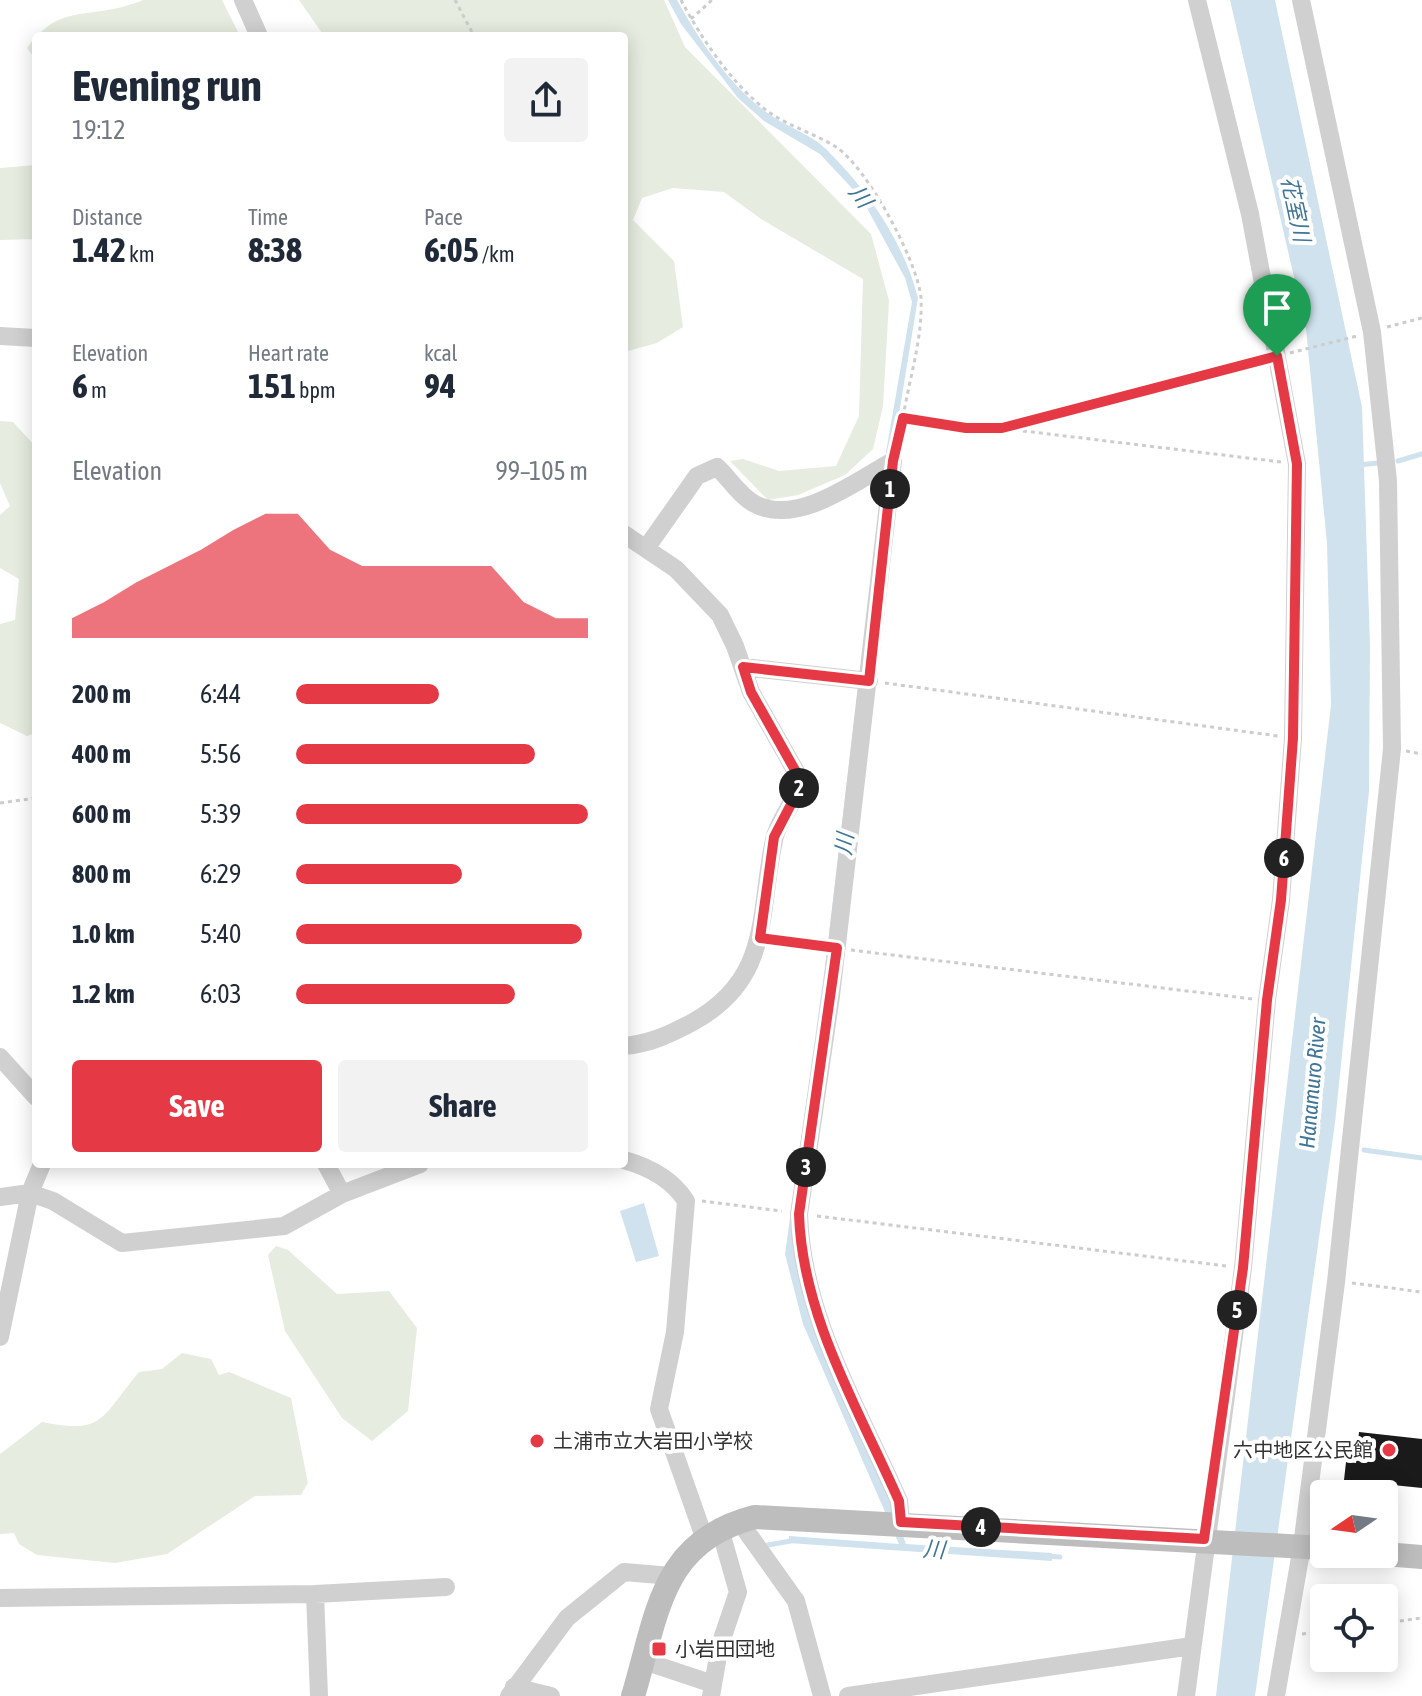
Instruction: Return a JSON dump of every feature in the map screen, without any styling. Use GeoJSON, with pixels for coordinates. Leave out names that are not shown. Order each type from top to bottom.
{"type":"FeatureCollection","features":[{"type":"Feature","properties":{"kind":"street"},"geometry":{"type":"LineString","coordinates":[[243,0],[257,32]]}},
{"type":"Feature","properties":{"kind":"street"},"geometry":{"type":"LineString","coordinates":[[1186,1696],[1243,1268],[1267,1000],[1281,900],[1293,738],[1297,464],[1250,214],[1197,0]]}},
{"type":"Feature","properties":{"kind":"street"},"geometry":{"type":"LineString","coordinates":[[1276,1696],[1286,1636],[1307,1547],[1392,749],[1388,481],[1372,332],[1301,0]]}},
{"type":"Feature","properties":{"kind":"street"},"geometry":{"type":"LineString","coordinates":[[0,336],[32,338]]}},
{"type":"Feature","properties":{"kind":"street"},"geometry":{"type":"LineString","coordinates":[[647,547],[697,476],[709,468],[717,467],[754,505],[779,512],[816,502],[893,461]]}},
{"type":"Feature","properties":{"kind":"street"},"geometry":{"type":"LineString","coordinates":[[893,461],[837,948],[799,1214],[800,1241],[811,1296],[899,1501],[901,1522]]}},
{"type":"Feature","properties":{"kind":"street"},"geometry":{"type":"LineString","coordinates":[[628,536],[676,569],[720,615],[751,692],[800,779],[799,789],[774,837],[760,938],[754,960],[738,987],[701,1017],[674,1032],[640,1045],[628,1046]]}},
{"type":"Feature","properties":{"kind":"street"},"geometry":{"type":"LineString","coordinates":[[743,667],[869,681]]}},
{"type":"Feature","properties":{"kind":"street"},"geometry":{"type":"LineString","coordinates":[[0,1057],[32,1093]]}},
{"type":"Feature","properties":{"kind":"street"},"geometry":{"type":"LineString","coordinates":[[628,1162],[660,1174],[678,1188],[686,1201],[675,1332],[659,1409],[721,1529],[738,1592],[720,1645],[712,1690],[644,1661]]}},
{"type":"Feature","properties":{"kind":"street"},"geometry":{"type":"LineString","coordinates":[[0,1337],[30,1193],[40,1168]]}},
{"type":"Feature","properties":{"kind":"street"},"geometry":{"type":"LineString","coordinates":[[328,1168],[342,1194]]}},
{"type":"Feature","properties":{"kind":"street"},"geometry":{"type":"LineString","coordinates":[[0,1197],[30,1193],[53,1201],[122,1243],[284,1226],[342,1194],[410,1168]]}},
{"type":"Feature","properties":{"kind":"street"},"geometry":{"type":"LineString","coordinates":[[633,1696],[671,1576],[686,1552],[721,1529],[774,1516],[1307,1547]]}},
{"type":"Feature","properties":{"kind":"street"},"geometry":{"type":"LineString","coordinates":[[721,1529],[796,1601],[822,1696]]}},
{"type":"Feature","properties":{"kind":"street"},"geometry":{"type":"LineString","coordinates":[[1398,1555],[1422,1557]]}},
{"type":"Feature","properties":{"kind":"street"},"geometry":{"type":"LineString","coordinates":[[511,1691],[567,1618],[624,1572],[671,1576]]}},
{"type":"Feature","properties":{"kind":"street"},"geometry":{"type":"LineString","coordinates":[[0,1598],[315,1594],[446,1587]]}},
{"type":"Feature","properties":{"kind":"street"},"geometry":{"type":"LineString","coordinates":[[315,1594],[319,1696]]}},
{"type":"Feature","properties":{"kind":"street"},"geometry":{"type":"LineString","coordinates":[[848,1696],[1192,1646]]}},
{"type":"Feature","properties":{"kind":"street"},"geometry":{"type":"LineString","coordinates":[[511,1691],[551,1696]]}},
{"type":"Feature","properties":{"kind":"path"},"geometry":{"type":"LineString","coordinates":[[455,0],[472,32]]}},
{"type":"Feature","properties":{"kind":"path"},"geometry":{"type":"LineString","coordinates":[[681,0],[691,19],[743,89],[767,111],[849,157],[896,233],[916,275],[921,295],[921,322],[893,461]]}},
{"type":"Feature","properties":{"kind":"path"},"geometry":{"type":"LineString","coordinates":[[691,19],[712,0]]}},
{"type":"Feature","properties":{"kind":"path"},"geometry":{"type":"LineString","coordinates":[[1002,428],[1422,318]]}},
{"type":"Feature","properties":{"kind":"path"},"geometry":{"type":"LineString","coordinates":[[903,418],[966,428],[1002,428],[1297,464]]}},
{"type":"Feature","properties":{"kind":"path"},"geometry":{"type":"LineString","coordinates":[[869,681],[1293,738]]}},
{"type":"Feature","properties":{"kind":"path"},"geometry":{"type":"LineString","coordinates":[[0,803],[32,799]]}},
{"type":"Feature","properties":{"kind":"path"},"geometry":{"type":"LineString","coordinates":[[760,938],[1267,1000]]}},
{"type":"Feature","properties":{"kind":"path"},"geometry":{"type":"LineString","coordinates":[[686,1201],[720,1202],[1243,1268]]}},
{"type":"Feature","properties":{"kind":"path"},"geometry":{"type":"LineString","coordinates":[[1336,1282],[1422,1292]]}},
{"type":"Feature","properties":{"kind":"path"},"geometry":{"type":"LineString","coordinates":[[1398,1621],[1422,1618]]}},
{"type":"Feature","properties":{"kind":"path"},"geometry":{"type":"LineString","coordinates":[[1286,1636],[1310,1633]]}},
{"type":"Feature","properties":{"kind":"shaded area"},"geometry":{"type":"Polygon","coordinates":[[[143,0],[222,0],[238,32],[41,32],[65,18],[143,0]]]}},
{"type":"Feature","properties":{"kind":"shaded area"},"geometry":{"type":"Polygon","coordinates":[[[299,0],[664,0],[685,47],[871,234],[889,301],[883,406],[873,449],[845,475],[798,495],[768,500],[730,461],[743,459],[779,471],[836,466],[859,416],[863,279],[761,219],[724,192],[673,188],[642,198],[633,220],[674,261],[683,327],[657,343],[628,351],[628,32],[321,32],[299,0]]]}},
{"type":"Feature","properties":{"kind":"shaded area"},"geometry":{"type":"Polygon","coordinates":[[[32,165],[32,239],[0,240],[0,168],[32,165]]]}},
{"type":"Feature","properties":{"kind":"shaded area"},"geometry":{"type":"Polygon","coordinates":[[[0,421],[13,422],[32,443],[32,734],[27,736],[0,723],[0,624],[15,620],[19,579],[0,568],[0,515],[10,506],[0,483],[0,421]]]}},
{"type":"Feature","properties":{"kind":"shaded area"},"geometry":{"type":"Polygon","coordinates":[[[276,1246],[288,1250],[337,1294],[389,1291],[417,1328],[408,1411],[372,1441],[342,1418],[285,1331],[268,1255],[276,1246]]]}},
{"type":"Feature","properties":{"kind":"shaded area"},"geometry":{"type":"Polygon","coordinates":[[[182,1353],[211,1359],[219,1375],[229,1372],[291,1398],[308,1483],[301,1495],[255,1496],[167,1554],[115,1563],[37,1555],[19,1544],[14,1533],[0,1534],[0,1454],[42,1422],[78,1426],[100,1419],[139,1372],[162,1369],[182,1353]]]}},
{"type":"Feature","properties":{"kind":"water"},"geometry":{"type":"Polygon","coordinates":[[[668,0],[677,0],[706,47],[742,91],[776,119],[820,144],[856,182],[893,236],[918,298],[892,457],[795,1255],[906,1544],[1052,1553],[1052,1561],[789,1543],[789,1536],[899,1544],[803,1324],[785,1254],[826,959],[886,452],[912,302],[905,278],[862,199],[820,154],[764,121],[738,98],[681,24],[668,0]]]}},
{"type":"Feature","properties":{"kind":"water"},"geometry":{"type":"Polygon","coordinates":[[[1230,0],[1275,0],[1362,407],[1370,646],[1369,791],[1335,1123],[1255,1696],[1216,1696],[1331,705],[1327,543],[1306,329],[1230,0]]]}},
{"type":"Feature","properties":{"kind":"water"},"geometry":{"type":"Polygon","coordinates":[[[644,1203],[659,1256],[636,1262],[620,1211],[644,1203]]]}},
{"type":"Feature","properties":{"kind":"building","name":"六中地区公民館"},"geometry":{"type":"Polygon","coordinates":[[[1359,1432],[1422,1439],[1422,1488],[1398,1486],[1398,1480],[1344,1480],[1346,1462],[1356,1463],[1359,1432]]]}},
{"type":"Feature","properties":{"kind":"waterway"},"geometry":{"type":"LineString","coordinates":[[1398,461],[1422,454]]}},
{"type":"Feature","properties":{"kind":"waterway"},"geometry":{"type":"LineString","coordinates":[[1359,465],[1378,463]]}},
{"type":"Feature","properties":{"kind":"waterway"},"geometry":{"type":"LineString","coordinates":[[1364,1150],[1422,1158]]}},
{"type":"Feature","properties":{"kind":"waterway"},"geometry":{"type":"LineString","coordinates":[[768,1545],[796,1540]]}},
{"type":"Feature","properties":{"kind":"waterway","name":"川"},"geometry":{"type":"LineString","coordinates":[[1045,1556],[1060,1557]]}},
{"type":"Feature","properties":{"kind":"place","name":"土浦市立大岩田小学校"},"geometry":{"type":"Point","coordinates":[537,1441]}},
{"type":"Feature","properties":{"kind":"place","name":"六中地区公民館"},"geometry":{"type":"Point","coordinates":[1389,1450]}},
{"type":"Feature","properties":{"kind":"place","name":"小岩田団地"},"geometry":{"type":"Point","coordinates":[659,1649]}},
{"type":"Feature","properties":{"kind":"route"},"geometry":{"type":"LineString","coordinates":[[1277,356],[1297,464],[1293,738],[1281,900],[1267,1000],[1243,1268],[1204,1539],[901,1522],[899,1501],[811,1296],[800,1241],[799,1214],[837,948],[760,938],[774,837],[799,789],[800,779],[751,692],[743,667],[869,681],[893,461],[903,418],[966,428],[1002,428],[1277,356]]}},
{"type":"Feature","properties":{"kind":"water label","name":"花室川"},"geometry":{"type":"Point","coordinates":[1296,209]}},
{"type":"Feature","properties":{"kind":"water label","name":"Hanamuro River"},"geometry":{"type":"Point","coordinates":[1312,1083]}}]}
